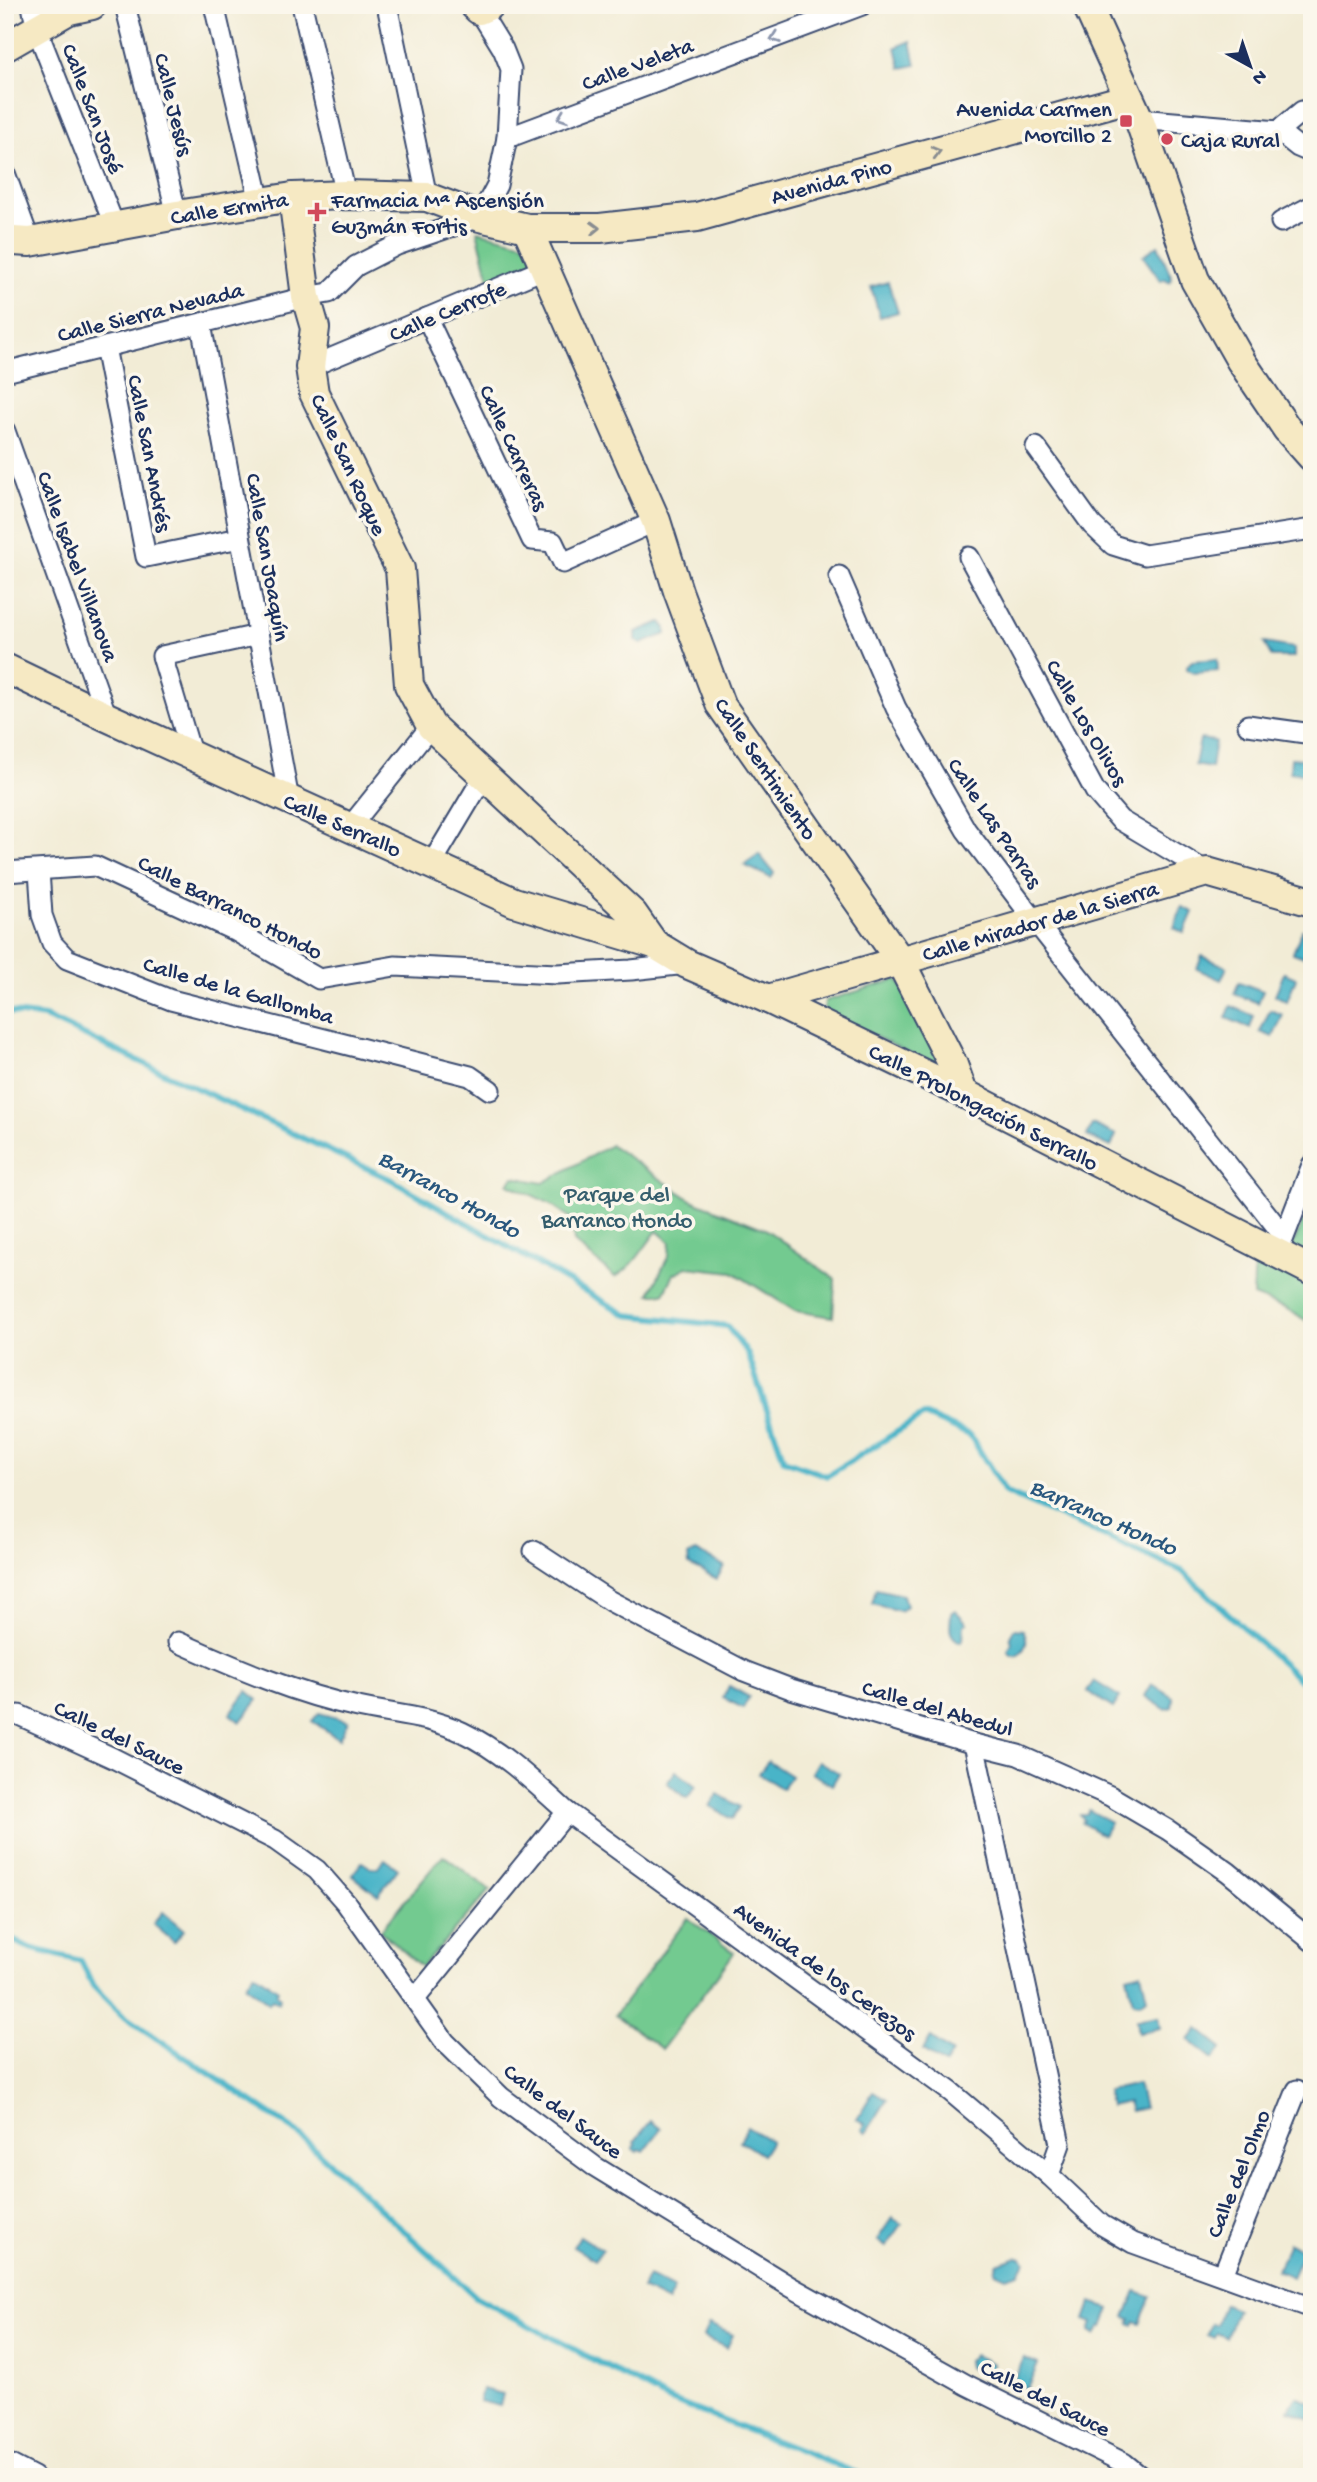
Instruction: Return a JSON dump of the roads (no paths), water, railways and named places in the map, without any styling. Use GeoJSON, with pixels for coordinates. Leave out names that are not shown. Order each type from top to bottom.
{"type":"FeatureCollection","features":[{"type":"Feature","properties":{"kind":"street"},"geometry":{"type":"LineString","coordinates":[[5,47],[34,16],[92,5]]}},
{"type":"Feature","properties":{"kind":"street","name":"Calle Jesús"},"geometry":{"type":"LineString","coordinates":[[125,5],[177,215]]}},
{"type":"Feature","properties":{"kind":"street"},"geometry":{"type":"LineString","coordinates":[[214,5],[260,202]]}},
{"type":"Feature","properties":{"kind":"street"},"geometry":{"type":"LineString","coordinates":[[302,5],[346,195]]}},
{"type":"Feature","properties":{"kind":"street"},"geometry":{"type":"LineString","coordinates":[[387,5],[427,197]]}},
{"type":"Feature","properties":{"kind":"street","name":"Calle Veleta"},"geometry":{"type":"LineString","coordinates":[[507,138],[862,5]]}},
{"type":"Feature","properties":{"kind":"street"},"geometry":{"type":"LineString","coordinates":[[1087,5],[1134,109],[1195,280],[1241,361],[1287,429],[1312,457]]}},
{"type":"Feature","properties":{"kind":"street"},"geometry":{"type":"LineString","coordinates":[[480,217],[497,185],[507,138],[511,69],[481,7]]}},
{"type":"Feature","properties":{"kind":"street","name":"Calle San José"},"geometry":{"type":"LineString","coordinates":[[34,16],[115,227]]}},
{"type":"Feature","properties":{"kind":"street"},"geometry":{"type":"LineString","coordinates":[[1134,109],[1278,131],[1298,147],[1312,153]]}},
{"type":"Feature","properties":{"kind":"street","name":"Avenida Pino"},"geometry":{"type":"LineString","coordinates":[[527,228],[600,228],[697,217],[1134,109]]}},
{"type":"Feature","properties":{"kind":"street"},"geometry":{"type":"LineString","coordinates":[[1278,131],[1302,111],[1312,109]]}},
{"type":"Feature","properties":{"kind":"street"},"geometry":{"type":"LineString","coordinates":[[5,173],[13,241]]}},
{"type":"Feature","properties":{"kind":"street","name":"Calle Ermita"},"geometry":{"type":"LineString","coordinates":[[13,241],[293,197],[346,195],[427,197],[480,217],[527,228]]}},
{"type":"Feature","properties":{"kind":"street","name":"Calle San Roque"},"geometry":{"type":"LineString","coordinates":[[293,197],[306,297],[315,328],[310,368],[314,393],[400,569],[409,685],[431,726],[633,915],[654,944]]}},
{"type":"Feature","properties":{"kind":"street"},"geometry":{"type":"LineString","coordinates":[[1281,222],[1312,206]]}},
{"type":"Feature","properties":{"kind":"street","name":"Calle Sierra Nevada"},"geometry":{"type":"LineString","coordinates":[[5,372],[329,293],[356,266],[397,245],[480,217]]}},
{"type":"Feature","properties":{"kind":"street"},"geometry":{"type":"LineString","coordinates":[[527,228],[544,269]]}},
{"type":"Feature","properties":{"kind":"street","name":"Calle Cerrofe"},"geometry":{"type":"LineString","coordinates":[[310,368],[544,269]]}},
{"type":"Feature","properties":{"kind":"street","name":"Calle Sentimiento"},"geometry":{"type":"LineString","coordinates":[[544,269],[656,521],[678,591],[720,704],[899,960],[953,1065],[962,1093]]}},
{"type":"Feature","properties":{"kind":"street","name":"Calle Carreras"},"geometry":{"type":"LineString","coordinates":[[427,318],[532,540],[553,541],[563,563],[656,521]]}},
{"type":"Feature","properties":{"kind":"street","name":"Calle San Joaquín"},"geometry":{"type":"LineString","coordinates":[[201,324],[289,800]]}},
{"type":"Feature","properties":{"kind":"street","name":"Calle San Andrés"},"geometry":{"type":"LineString","coordinates":[[105,347],[146,557],[240,538]]}},
{"type":"Feature","properties":{"kind":"street","name":"Calle Isabel Villanova"},"geometry":{"type":"LineString","coordinates":[[5,431],[107,717]]}},
{"type":"Feature","properties":{"kind":"street"},"geometry":{"type":"LineString","coordinates":[[1036,447],[1092,525],[1113,545],[1145,555],[1312,529]]}},
{"type":"Feature","properties":{"kind":"street","name":"Calle Los Olivos"},"geometry":{"type":"LineString","coordinates":[[969,557],[1094,790],[1120,820],[1207,872]]}},
{"type":"Feature","properties":{"kind":"street","name":"Calle Las Parras"},"geometry":{"type":"LineString","coordinates":[[839,576],[896,708],[966,830],[1281,1244]]}},
{"type":"Feature","properties":{"kind":"street"},"geometry":{"type":"LineString","coordinates":[[192,755],[162,656],[258,635]]}},
{"type":"Feature","properties":{"kind":"street","name":"Calle Serrallo"},"geometry":{"type":"LineString","coordinates":[[5,668],[514,902],[654,944],[687,964]]}},
{"type":"Feature","properties":{"kind":"street"},"geometry":{"type":"LineString","coordinates":[[1248,725],[1312,734]]}},
{"type":"Feature","properties":{"kind":"street"},"geometry":{"type":"LineString","coordinates":[[350,827],[431,726]]}},
{"type":"Feature","properties":{"kind":"street"},"geometry":{"type":"LineString","coordinates":[[432,863],[484,776]]}},
{"type":"Feature","properties":{"kind":"street","name":"Calle Barranco Hondo"},"geometry":{"type":"LineString","coordinates":[[5,872],[95,866],[237,932],[319,979],[396,966],[557,974],[631,971],[687,964]]}},
{"type":"Feature","properties":{"kind":"street","name":"Calle de la Gallomba"},"geometry":{"type":"LineString","coordinates":[[39,871],[42,915],[52,943],[67,959],[171,1000],[470,1076],[490,1090]]}},
{"type":"Feature","properties":{"kind":"street"},"geometry":{"type":"LineString","coordinates":[[1207,872],[1312,902]]}},
{"type":"Feature","properties":{"kind":"street","name":"Calle Mirador de la Sierra"},"geometry":{"type":"LineString","coordinates":[[768,999],[1207,872]]}},
{"type":"Feature","properties":{"kind":"street","name":"Calle Prolongación Serrallo"},"geometry":{"type":"LineString","coordinates":[[687,964],[768,999],[962,1093],[1219,1225],[1281,1244],[1312,1271]]}},
{"type":"Feature","properties":{"kind":"street"},"geometry":{"type":"LineString","coordinates":[[1281,1244],[1312,1165]]}},
{"type":"Feature","properties":{"kind":"street","name":"Calle del Abedul"},"geometry":{"type":"LineString","coordinates":[[534,1551],[610,1601],[744,1671],[791,1689],[1018,1755],[1110,1796],[1168,1830],[1228,1872],[1312,1941]]}},
{"type":"Feature","properties":{"kind":"street","name":"Avenida de los Cerezos"},"geometry":{"type":"LineString","coordinates":[[178,1642],[253,1675],[358,1707],[419,1716],[462,1732],[513,1764],[567,1812],[951,2092],[1049,2175],[1102,2225],[1133,2243],[1312,2308]]}},
{"type":"Feature","properties":{"kind":"street","name":"Calle del Sauce"},"geometry":{"type":"LineString","coordinates":[[19,1715],[113,1758],[275,1840],[317,1870],[346,1903],[445,2042],[501,2097],[594,2166],[791,2287],[967,2385],[1124,2463],[1140,2477]]}},
{"type":"Feature","properties":{"kind":"street"},"geometry":{"type":"LineString","coordinates":[[974,1744],[1060,2144],[1049,2175]]}},
{"type":"Feature","properties":{"kind":"street"},"geometry":{"type":"LineString","coordinates":[[415,1999],[567,1812]]}},
{"type":"Feature","properties":{"kind":"street","name":"Calle del Olmo"},"geometry":{"type":"LineString","coordinates":[[1223,2274],[1297,2090]]}},
{"type":"Feature","properties":{"kind":"street"},"geometry":{"type":"LineString","coordinates":[[5,2462],[34,2477]]}},
{"type":"Feature","properties":{"kind":"water"},"geometry":{"type":"Polygon","coordinates":[[[911,41],[916,65],[901,68],[896,47],[911,41]]]}},
{"type":"Feature","properties":{"kind":"water"},"geometry":{"type":"Polygon","coordinates":[[[1158,245],[1172,278],[1170,282],[1165,279],[1161,281],[1143,256],[1158,245]]]}},
{"type":"Feature","properties":{"kind":"water"},"geometry":{"type":"Polygon","coordinates":[[[888,282],[898,312],[880,317],[871,287],[888,282]]]}},
{"type":"Feature","properties":{"kind":"water"},"geometry":{"type":"Polygon","coordinates":[[[661,622],[666,628],[666,634],[641,644],[636,640],[636,632],[661,622]]]}},
{"type":"Feature","properties":{"kind":"water"},"geometry":{"type":"Polygon","coordinates":[[[1264,643],[1294,648],[1294,657],[1272,657],[1264,643]]]}},
{"type":"Feature","properties":{"kind":"water"},"geometry":{"type":"Polygon","coordinates":[[[1217,659],[1218,671],[1193,673],[1187,669],[1192,661],[1217,659]]]}},
{"type":"Feature","properties":{"kind":"water"},"geometry":{"type":"Polygon","coordinates":[[[1200,739],[1215,741],[1211,768],[1195,765],[1200,739]]]}},
{"type":"Feature","properties":{"kind":"water"},"geometry":{"type":"Polygon","coordinates":[[[1291,758],[1312,760],[1312,775],[1290,772],[1291,758]]]}},
{"type":"Feature","properties":{"kind":"water"},"geometry":{"type":"Polygon","coordinates":[[[759,854],[774,873],[771,878],[744,865],[759,854]]]}},
{"type":"Feature","properties":{"kind":"water"},"geometry":{"type":"Polygon","coordinates":[[[1182,907],[1193,912],[1184,933],[1174,928],[1182,907]]]}},
{"type":"Feature","properties":{"kind":"water"},"geometry":{"type":"Polygon","coordinates":[[[1302,930],[1312,934],[1304,957],[1293,953],[1302,930]]]}},
{"type":"Feature","properties":{"kind":"water"},"geometry":{"type":"Polygon","coordinates":[[[1202,956],[1227,967],[1221,980],[1197,969],[1202,956]]]}},
{"type":"Feature","properties":{"kind":"water"},"geometry":{"type":"Polygon","coordinates":[[[1284,973],[1296,978],[1287,1001],[1275,995],[1284,973]]]}},
{"type":"Feature","properties":{"kind":"water"},"geometry":{"type":"Polygon","coordinates":[[[1239,982],[1263,991],[1258,1003],[1234,994],[1239,982]]]}},
{"type":"Feature","properties":{"kind":"water"},"geometry":{"type":"Polygon","coordinates":[[[1231,1006],[1254,1016],[1250,1028],[1226,1018],[1231,1006]]]}},
{"type":"Feature","properties":{"kind":"water"},"geometry":{"type":"Polygon","coordinates":[[[1270,1010],[1283,1015],[1273,1037],[1260,1032],[1270,1010]]]}},
{"type":"Feature","properties":{"kind":"water"},"geometry":{"type":"Polygon","coordinates":[[[1092,1124],[1116,1135],[1111,1147],[1087,1136],[1092,1124]]]}},
{"type":"Feature","properties":{"kind":"water"},"geometry":{"type":"Polygon","coordinates":[[[696,1551],[724,1566],[717,1579],[689,1564],[688,1556],[696,1551]]]}},
{"type":"Feature","properties":{"kind":"water"},"geometry":{"type":"Polygon","coordinates":[[[876,1589],[903,1595],[906,1606],[900,1611],[872,1604],[876,1589]]]}},
{"type":"Feature","properties":{"kind":"water"},"geometry":{"type":"Polygon","coordinates":[[[955,1610],[967,1623],[964,1625],[961,1642],[953,1637],[950,1630],[951,1613],[955,1610]]]}},
{"type":"Feature","properties":{"kind":"water"},"geometry":{"type":"Polygon","coordinates":[[[1014,1629],[1023,1630],[1026,1637],[1023,1650],[1017,1656],[1012,1656],[1008,1651],[1014,1629]]]}},
{"type":"Feature","properties":{"kind":"water"},"geometry":{"type":"Polygon","coordinates":[[[1094,1681],[1120,1697],[1113,1708],[1087,1691],[1094,1681]]]}},
{"type":"Feature","properties":{"kind":"water"},"geometry":{"type":"Polygon","coordinates":[[[1152,1684],[1173,1697],[1172,1707],[1165,1709],[1145,1696],[1152,1684]]]}},
{"type":"Feature","properties":{"kind":"water"},"geometry":{"type":"Polygon","coordinates":[[[729,1686],[749,1697],[743,1708],[723,1698],[729,1686]]]}},
{"type":"Feature","properties":{"kind":"water"},"geometry":{"type":"Polygon","coordinates":[[[247,1691],[258,1700],[240,1722],[230,1714],[247,1691]]]}},
{"type":"Feature","properties":{"kind":"water"},"geometry":{"type":"Polygon","coordinates":[[[319,1713],[348,1721],[339,1739],[312,1721],[319,1713]]]}},
{"type":"Feature","properties":{"kind":"water"},"geometry":{"type":"Polygon","coordinates":[[[768,1761],[791,1776],[783,1789],[759,1774],[768,1761]]]}},
{"type":"Feature","properties":{"kind":"water"},"geometry":{"type":"Polygon","coordinates":[[[818,1761],[839,1773],[832,1785],[811,1773],[818,1761]]]}},
{"type":"Feature","properties":{"kind":"water"},"geometry":{"type":"Polygon","coordinates":[[[676,1771],[696,1786],[687,1798],[667,1783],[676,1771]]]}},
{"type":"Feature","properties":{"kind":"water"},"geometry":{"type":"Polygon","coordinates":[[[718,1794],[740,1807],[732,1819],[710,1806],[718,1794]]]}},
{"type":"Feature","properties":{"kind":"water"},"geometry":{"type":"Polygon","coordinates":[[[1089,1810],[1110,1822],[1103,1835],[1082,1823],[1084,1820],[1080,1814],[1087,1814],[1089,1810]]]}},
{"type":"Feature","properties":{"kind":"water"},"geometry":{"type":"Polygon","coordinates":[[[385,1859],[398,1869],[378,1895],[352,1875],[362,1862],[371,1868],[378,1867],[385,1859]]]}},
{"type":"Feature","properties":{"kind":"water"},"geometry":{"type":"Polygon","coordinates":[[[163,1912],[184,1930],[174,1942],[153,1924],[163,1912]]]}},
{"type":"Feature","properties":{"kind":"water"},"geometry":{"type":"Polygon","coordinates":[[[1141,1972],[1147,1998],[1140,2003],[1133,2002],[1127,1976],[1141,1972]]]}},
{"type":"Feature","properties":{"kind":"water"},"geometry":{"type":"Polygon","coordinates":[[[254,1973],[278,1990],[276,1994],[280,1997],[279,2002],[272,1999],[269,2003],[245,1985],[254,1973]]]}},
{"type":"Feature","properties":{"kind":"water"},"geometry":{"type":"Polygon","coordinates":[[[1158,2016],[1160,2028],[1138,2033],[1136,2020],[1158,2016]]]}},
{"type":"Feature","properties":{"kind":"water"},"geometry":{"type":"Polygon","coordinates":[[[1198,2029],[1222,2048],[1213,2059],[1189,2040],[1198,2029]]]}},
{"type":"Feature","properties":{"kind":"water"},"geometry":{"type":"Polygon","coordinates":[[[931,2038],[952,2053],[944,2065],[923,2050],[931,2038]]]}},
{"type":"Feature","properties":{"kind":"water"},"geometry":{"type":"Polygon","coordinates":[[[1138,2084],[1144,2108],[1131,2111],[1128,2102],[1110,2106],[1107,2091],[1138,2084]]]}},
{"type":"Feature","properties":{"kind":"water"},"geometry":{"type":"Polygon","coordinates":[[[873,2092],[887,2100],[866,2133],[862,2130],[865,2124],[857,2119],[873,2092]]]}},
{"type":"Feature","properties":{"kind":"water"},"geometry":{"type":"Polygon","coordinates":[[[651,2121],[661,2129],[644,2151],[640,2149],[638,2152],[633,2148],[636,2145],[634,2142],[651,2121]]]}},
{"type":"Feature","properties":{"kind":"water"},"geometry":{"type":"Polygon","coordinates":[[[747,2127],[771,2141],[762,2155],[740,2141],[747,2127]]]}},
{"type":"Feature","properties":{"kind":"water"},"geometry":{"type":"Polygon","coordinates":[[[892,2218],[902,2224],[886,2247],[877,2240],[892,2218]]]}},
{"type":"Feature","properties":{"kind":"water"},"geometry":{"type":"Polygon","coordinates":[[[580,2236],[602,2250],[595,2260],[573,2247],[580,2236]]]}},
{"type":"Feature","properties":{"kind":"water"},"geometry":{"type":"Polygon","coordinates":[[[1289,2243],[1304,2251],[1292,2277],[1277,2270],[1289,2243]]]}},
{"type":"Feature","properties":{"kind":"water"},"geometry":{"type":"Polygon","coordinates":[[[1017,2257],[1025,2262],[1019,2273],[1006,2277],[995,2272],[997,2264],[1017,2257]]]}},
{"type":"Feature","properties":{"kind":"water"},"geometry":{"type":"Polygon","coordinates":[[[649,2276],[674,2289],[668,2302],[642,2289],[649,2276]]]}},
{"type":"Feature","properties":{"kind":"water"},"geometry":{"type":"Polygon","coordinates":[[[1136,2291],[1151,2296],[1140,2323],[1135,2321],[1133,2325],[1129,2323],[1131,2319],[1125,2317],[1136,2291]]]}},
{"type":"Feature","properties":{"kind":"water"},"geometry":{"type":"Polygon","coordinates":[[[1091,2303],[1110,2309],[1103,2327],[1101,2326],[1096,2335],[1090,2331],[1093,2323],[1085,2320],[1091,2303]]]}},
{"type":"Feature","properties":{"kind":"water"},"geometry":{"type":"Polygon","coordinates":[[[1224,2304],[1237,2309],[1226,2337],[1216,2333],[1214,2338],[1207,2335],[1211,2323],[1216,2325],[1224,2304]]]}},
{"type":"Feature","properties":{"kind":"water"},"geometry":{"type":"Polygon","coordinates":[[[709,2324],[733,2335],[727,2348],[703,2337],[709,2324]]]}},
{"type":"Feature","properties":{"kind":"water"},"geometry":{"type":"Polygon","coordinates":[[[974,2355],[993,2364],[988,2376],[968,2367],[967,2360],[974,2355]]]}},
{"type":"Feature","properties":{"kind":"water"},"geometry":{"type":"Polygon","coordinates":[[[1024,2358],[1038,2364],[1027,2389],[1013,2382],[1024,2358]]]}},
{"type":"Feature","properties":{"kind":"water"},"geometry":{"type":"Polygon","coordinates":[[[482,2389],[503,2394],[500,2406],[479,2401],[482,2389]]]}},
{"type":"Feature","properties":{"kind":"water"},"geometry":{"type":"Polygon","coordinates":[[[1297,2396],[1312,2403],[1312,2420],[1289,2410],[1297,2396]]]}},
{"type":"Feature","properties":{"kind":"waterway","name":"Barranco Hondo"},"geometry":{"type":"LineString","coordinates":[[5,1012],[45,1017],[392,1180],[627,1315],[727,1326],[748,1354],[784,1460],[827,1476],[924,1415],[970,1435],[1005,1492],[1182,1571],[1312,1691]]}},
{"type":"Feature","properties":{"kind":"waterway"},"geometry":{"type":"LineString","coordinates":[[5,1937],[30,1948],[81,1961],[93,1986],[122,2015],[294,2130],[476,2297],[665,2398],[867,2477]]}},
{"type":"Feature","properties":{"kind":"place","name":"Avenida Carmen Morcillo 2"},"geometry":{"type":"Point","coordinates":[1126,121]}},
{"type":"Feature","properties":{"kind":"place","name":"Caja Rural"},"geometry":{"type":"Point","coordinates":[1167,139]}},
{"type":"Feature","properties":{"kind":"place","name":"Farmacia Mª Ascensión Guzmán Fortis"},"geometry":{"type":"Point","coordinates":[317,212]}},
{"type":"Feature","properties":{"kind":"park label","name":"Parque del Barranco Hondo"},"geometry":{"type":"Point","coordinates":[617,1206]}}]}
